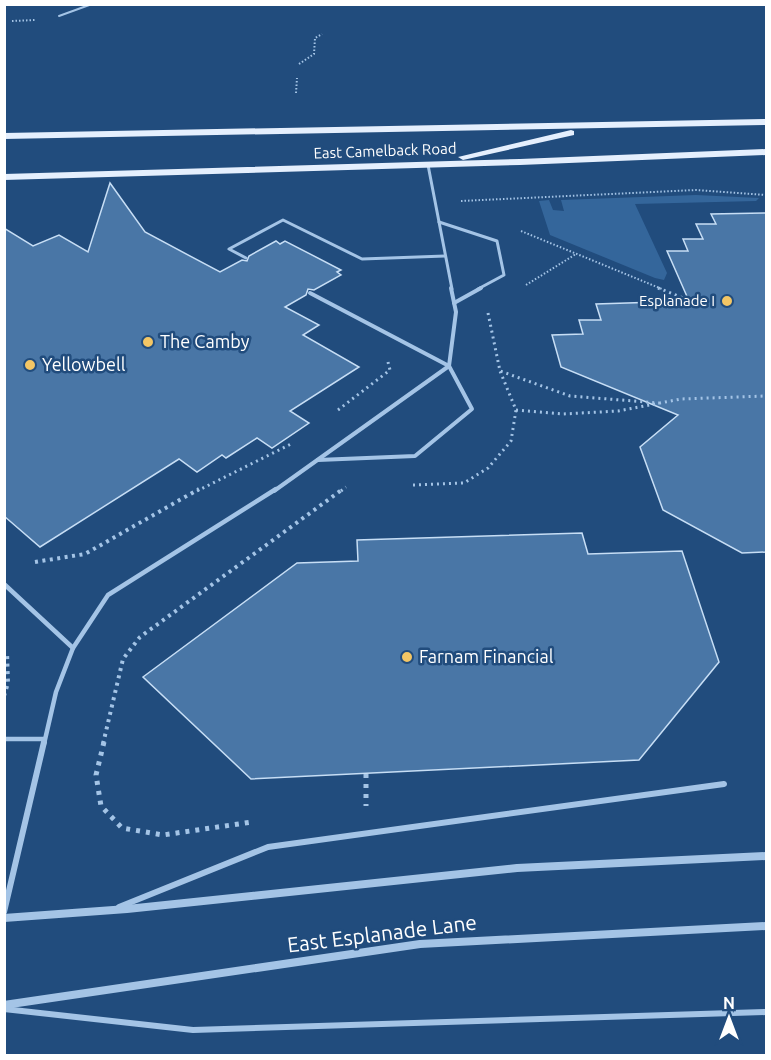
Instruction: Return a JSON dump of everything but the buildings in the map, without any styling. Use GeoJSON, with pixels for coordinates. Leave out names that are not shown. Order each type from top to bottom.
{"type":"FeatureCollection","features":[{"type":"Feature","properties":{"kind":"main road","name":"East Camelback Road"},"geometry":{"type":"LineString","coordinates":[[4,136],[766,122]]}},
{"type":"Feature","properties":{"kind":"main road"},"geometry":{"type":"LineString","coordinates":[[428,165],[604,126]]}},
{"type":"Feature","properties":{"kind":"main road","name":"East Camelback Road"},"geometry":{"type":"LineString","coordinates":[[4,177],[428,165],[766,152]]}},
{"type":"Feature","properties":{"kind":"street"},"geometry":{"type":"LineString","coordinates":[[4,918],[112,910],[517,868],[766,856]]}},
{"type":"Feature","properties":{"kind":"street","name":"East Esplanade Lane"},"geometry":{"type":"LineString","coordinates":[[4,1007],[420,945],[766,926]]}},
{"type":"Feature","properties":{"kind":"lane"},"geometry":{"type":"LineString","coordinates":[[59,16],[92,4]]}},
{"type":"Feature","properties":{"kind":"lane"},"geometry":{"type":"LineString","coordinates":[[4,912],[56,692],[74,648],[108,595],[274,490],[449,366],[456,312],[428,165]]}},
{"type":"Feature","properties":{"kind":"lane"},"geometry":{"type":"LineString","coordinates":[[246,258],[229,249],[283,220],[362,259],[445,256]]}},
{"type":"Feature","properties":{"kind":"lane"},"geometry":{"type":"LineString","coordinates":[[439,222],[497,241],[504,276],[454,303]]}},
{"type":"Feature","properties":{"kind":"lane"},"geometry":{"type":"LineString","coordinates":[[310,293],[449,366],[472,409],[415,456],[318,460]]}},
{"type":"Feature","properties":{"kind":"lane"},"geometry":{"type":"LineString","coordinates":[[4,584],[74,648]]}},
{"type":"Feature","properties":{"kind":"lane"},"geometry":{"type":"LineString","coordinates":[[4,739],[45,739]]}},
{"type":"Feature","properties":{"kind":"lane"},"geometry":{"type":"LineString","coordinates":[[112,910],[268,847],[724,784]]}},
{"type":"Feature","properties":{"kind":"lane"},"geometry":{"type":"LineString","coordinates":[[4,1007],[194,1030],[766,1012]]}},
{"type":"Feature","properties":{"kind":"path"},"geometry":{"type":"LineString","coordinates":[[12,21],[36,20]]}},
{"type":"Feature","properties":{"kind":"path"},"geometry":{"type":"LineString","coordinates":[[299,64],[314,54],[315,38],[322,34]]}},
{"type":"Feature","properties":{"kind":"path"},"geometry":{"type":"LineString","coordinates":[[296,93],[297,78]]}},
{"type":"Feature","properties":{"kind":"path"},"geometry":{"type":"LineString","coordinates":[[467,206],[460,200],[696,190],[766,195]]}},
{"type":"Feature","properties":{"kind":"path"},"geometry":{"type":"LineString","coordinates":[[515,228],[688,300]]}},
{"type":"Feature","properties":{"kind":"path"},"geometry":{"type":"LineString","coordinates":[[517,291],[576,254]]}},
{"type":"Feature","properties":{"kind":"path"},"geometry":{"type":"LineString","coordinates":[[404,485],[464,483],[489,468],[512,441],[516,410],[500,371],[488,310]]}},
{"type":"Feature","properties":{"kind":"path"},"geometry":{"type":"LineString","coordinates":[[334,413],[390,370],[387,358]]}},
{"type":"Feature","properties":{"kind":"path"},"geometry":{"type":"LineString","coordinates":[[500,371],[570,396],[659,403]]}},
{"type":"Feature","properties":{"kind":"path"},"geometry":{"type":"LineString","coordinates":[[516,410],[564,414],[618,411],[681,399],[766,396]]}},
{"type":"Feature","properties":{"kind":"path"},"geometry":{"type":"LineString","coordinates":[[35,562],[85,554],[205,486],[300,438]]}},
{"type":"Feature","properties":{"kind":"path"},"geometry":{"type":"LineString","coordinates":[[254,822],[163,835],[122,828],[101,806],[96,775],[123,660],[140,637],[345,486],[357,486]]}},
{"type":"Feature","properties":{"kind":"path"},"geometry":{"type":"LineString","coordinates":[[4,696],[8,683],[7,652]]}},
{"type":"Feature","properties":{"kind":"path"},"geometry":{"type":"LineString","coordinates":[[356,807],[368,806],[366,774]]}},
{"type":"Feature","properties":{"kind":"shaded area"},"geometry":{"type":"Polygon","coordinates":[[[696,195],[759,198],[756,201],[635,204],[667,273],[664,280],[550,235],[539,201],[549,200],[553,210],[564,211],[561,200],[696,195]]]}},
{"type":"Feature","properties":{"kind":"place","name":"Esplanade I"},"geometry":{"type":"Point","coordinates":[727,301]}},
{"type":"Feature","properties":{"kind":"place","name":"The Camby"},"geometry":{"type":"Point","coordinates":[148,342]}},
{"type":"Feature","properties":{"kind":"place","name":"Yellowbell"},"geometry":{"type":"Point","coordinates":[30,365]}},
{"type":"Feature","properties":{"kind":"place","name":"Farnam Financial"},"geometry":{"type":"Point","coordinates":[407,657]}}]}
